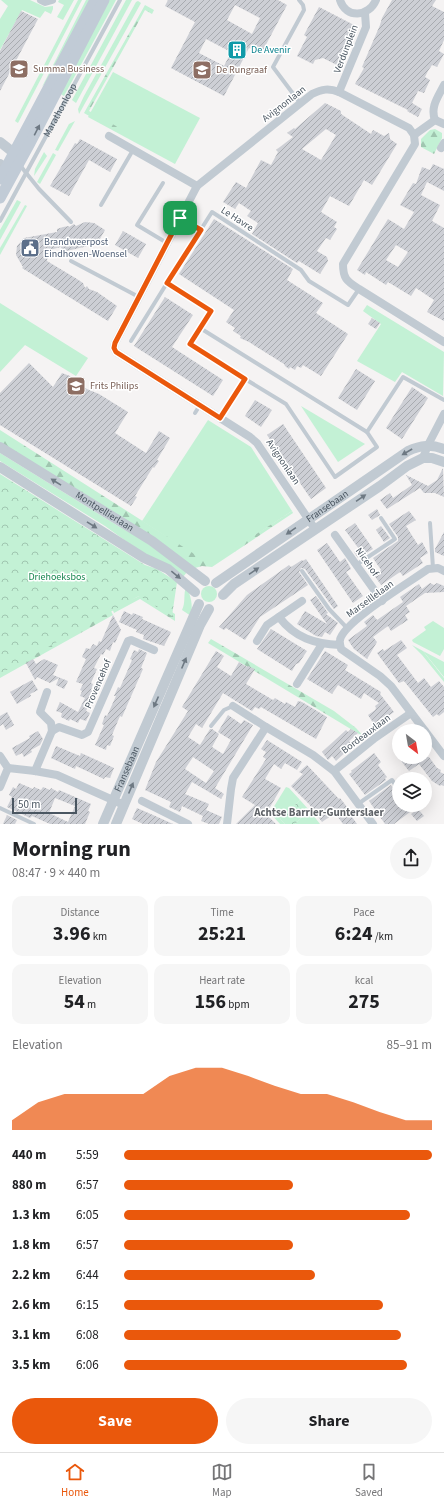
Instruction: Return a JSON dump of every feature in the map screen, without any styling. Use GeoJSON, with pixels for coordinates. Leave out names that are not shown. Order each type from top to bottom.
{"type":"FeatureCollection","features":[{"type":"Feature","properties":{"kind":"main road","name":"Marathonloop"},"geometry":{"type":"LineString","coordinates":[[0,179],[3,166],[14,153],[95,0]]}},
{"type":"Feature","properties":{"kind":"main road","name":"Marathonloop"},"geometry":{"type":"LineString","coordinates":[[0,198],[23,168],[104,0]]}},
{"type":"Feature","properties":{"kind":"street"},"geometry":{"type":"LineString","coordinates":[[41,0],[45,2],[52,0]]}},
{"type":"Feature","properties":{"kind":"street"},"geometry":{"type":"LineString","coordinates":[[340,0],[347,10],[355,14],[365,13],[373,7],[376,0]]}},
{"type":"Feature","properties":{"kind":"street","name":"Verdunplein"},"geometry":{"type":"LineString","coordinates":[[339,92],[366,27],[365,13]]}},
{"type":"Feature","properties":{"kind":"street"},"geometry":{"type":"LineString","coordinates":[[444,85],[433,106],[435,120],[444,124]]}},
{"type":"Feature","properties":{"kind":"street","name":"Avignonlaan"},"geometry":{"type":"LineString","coordinates":[[315,529],[257,443],[250,437],[116,352],[114,348],[115,343],[197,186],[312,94],[321,89],[331,89],[339,92],[409,128],[414,135]]}},
{"type":"Feature","properties":{"kind":"street"},"geometry":{"type":"LineString","coordinates":[[435,120],[414,135],[415,144],[343,264],[343,274],[347,281],[444,342]]}},
{"type":"Feature","properties":{"kind":"street"},"geometry":{"type":"LineString","coordinates":[[109,136],[197,186]]}},
{"type":"Feature","properties":{"kind":"street"},"geometry":{"type":"LineString","coordinates":[[0,142],[14,153],[23,168]]}},
{"type":"Feature","properties":{"kind":"street"},"geometry":{"type":"LineString","coordinates":[[3,166],[23,168]]}},
{"type":"Feature","properties":{"kind":"street"},"geometry":{"type":"LineString","coordinates":[[444,414],[423,458],[432,458],[444,462]]}},
{"type":"Feature","properties":{"kind":"street","name":"Fransebaan"},"geometry":{"type":"LineString","coordinates":[[216,583],[408,450],[418,446],[428,445],[444,448]]}},
{"type":"Feature","properties":{"kind":"street","name":"Montpellierlaan"},"geometry":{"type":"LineString","coordinates":[[0,447],[152,541],[205,582]]}},
{"type":"Feature","properties":{"kind":"street","name":"Fransebaan"},"geometry":{"type":"LineString","coordinates":[[116,824],[198,630],[217,603],[234,584],[407,466],[423,458]]}},
{"type":"Feature","properties":{"kind":"street","name":"Montpellierlaan"},"geometry":{"type":"LineString","coordinates":[[0,467],[144,558],[168,569],[195,592]]}},
{"type":"Feature","properties":{"kind":"street","name":"Nicehof"},"geometry":{"type":"LineString","coordinates":[[335,535],[382,601]]}},
{"type":"Feature","properties":{"kind":"street"},"geometry":{"type":"LineString","coordinates":[[433,568],[438,568],[444,571]]}},
{"type":"Feature","properties":{"kind":"street","name":"Marseillelaan"},"geometry":{"type":"LineString","coordinates":[[340,645],[340,641],[347,628],[360,616],[433,568]]}},
{"type":"Feature","properties":{"kind":"street"},"geometry":{"type":"LineString","coordinates":[[205,582],[216,583],[221,588],[217,603],[199,604],[195,596],[195,592],[200,584],[205,582]]}},
{"type":"Feature","properties":{"kind":"street"},"geometry":{"type":"LineString","coordinates":[[257,641],[267,626],[302,601]]}},
{"type":"Feature","properties":{"kind":"street","name":"Fransebaan"},"geometry":{"type":"LineString","coordinates":[[103,824],[199,604]]}},
{"type":"Feature","properties":{"kind":"street"},"geometry":{"type":"LineString","coordinates":[[279,617],[285,625],[310,641],[322,644],[340,645],[341,649],[380,676],[391,686],[420,724]]}},
{"type":"Feature","properties":{"kind":"street","name":"Provencehof"},"geometry":{"type":"LineString","coordinates":[[54,727],[82,735],[88,732],[128,641],[131,640],[154,650]]}},
{"type":"Feature","properties":{"kind":"street"},"geometry":{"type":"LineString","coordinates":[[296,684],[322,644]]}},
{"type":"Feature","properties":{"kind":"street"},"geometry":{"type":"LineString","coordinates":[[35,770],[54,727],[40,712],[47,692]]}},
{"type":"Feature","properties":{"kind":"street"},"geometry":{"type":"LineString","coordinates":[[233,706],[313,755],[334,771],[373,824]]}},
{"type":"Feature","properties":{"kind":"street","name":"Bordeauxlaan"},"geometry":{"type":"LineString","coordinates":[[334,771],[375,738],[411,713]]}},
{"type":"Feature","properties":{"kind":"street"},"geometry":{"type":"LineString","coordinates":[[227,824],[230,789],[233,778],[266,727]]}},
{"type":"Feature","properties":{"kind":"street"},"geometry":{"type":"LineString","coordinates":[[432,740],[444,756]]}},
{"type":"Feature","properties":{"kind":"street"},"geometry":{"type":"LineString","coordinates":[[0,756],[8,768]]}},
{"type":"Feature","properties":{"kind":"street"},"geometry":{"type":"LineString","coordinates":[[8,768],[35,770],[57,775],[124,805]]}},
{"type":"Feature","properties":{"kind":"street"},"geometry":{"type":"LineString","coordinates":[[0,787],[8,768]]}},
{"type":"Feature","properties":{"kind":"street"},"geometry":{"type":"LineString","coordinates":[[142,800],[188,824]]}},
{"type":"Feature","properties":{"kind":"lane","name":"Marathonloop"},"geometry":{"type":"LineString","coordinates":[[0,221],[23,168],[120,0]]}},
{"type":"Feature","properties":{"kind":"lane"},"geometry":{"type":"LineString","coordinates":[[299,0],[303,5],[304,10],[273,67],[300,103]]}},
{"type":"Feature","properties":{"kind":"lane"},"geometry":{"type":"LineString","coordinates":[[101,205],[133,150]]}},
{"type":"Feature","properties":{"kind":"lane"},"geometry":{"type":"LineString","coordinates":[[23,168],[39,189],[71,222]]}},
{"type":"Feature","properties":{"kind":"lane"},"geometry":{"type":"LineString","coordinates":[[163,182],[137,225],[167,243]]}},
{"type":"Feature","properties":{"kind":"lane","name":"Le Havre"},"geometry":{"type":"LineString","coordinates":[[131,341],[212,212],[285,259],[301,270],[309,281],[348,305],[359,289]]}},
{"type":"Feature","properties":{"kind":"lane"},"geometry":{"type":"LineString","coordinates":[[180,218],[201,230]]}},
{"type":"Feature","properties":{"kind":"lane"},"geometry":{"type":"LineString","coordinates":[[71,261],[139,297]]}},
{"type":"Feature","properties":{"kind":"lane"},"geometry":{"type":"LineString","coordinates":[[167,283],[211,311],[200,328],[190,344],[286,404],[335,476],[377,447],[367,432],[200,328]]}},
{"type":"Feature","properties":{"kind":"lane"},"geometry":{"type":"LineString","coordinates":[[367,432],[403,377],[444,400]]}},
{"type":"Feature","properties":{"kind":"lane"},"geometry":{"type":"LineString","coordinates":[[220,418],[245,379]]}},
{"type":"Feature","properties":{"kind":"lane"},"geometry":{"type":"LineString","coordinates":[[195,413],[200,406]]}},
{"type":"Feature","properties":{"kind":"lane"},"geometry":{"type":"LineString","coordinates":[[356,565],[395,539],[381,518]]}},
{"type":"Feature","properties":{"kind":"lane"},"geometry":{"type":"LineString","coordinates":[[430,523],[433,568]]}},
{"type":"Feature","properties":{"kind":"lane"},"geometry":{"type":"LineString","coordinates":[[302,571],[329,609],[347,628]]}},
{"type":"Feature","properties":{"kind":"lane"},"geometry":{"type":"LineString","coordinates":[[211,726],[224,710],[233,706]]}},
{"type":"Feature","properties":{"kind":"lane"},"geometry":{"type":"LineString","coordinates":[[358,804],[392,780]]}},
{"type":"Feature","properties":{"kind":"lane"},"geometry":{"type":"LineString","coordinates":[[0,808],[34,824]]}},
{"type":"Feature","properties":{"kind":"green space"},"geometry":{"type":"Polygon","coordinates":[[[1,0],[30,0],[45,7],[53,6],[53,9],[51,14],[45,11],[40,18],[22,10],[0,50],[0,19],[8,6],[1,0]]]}},
{"type":"Feature","properties":{"kind":"green space"},"geometry":{"type":"Polygon","coordinates":[[[59,0],[74,0],[63,20],[57,17],[64,5],[58,2],[59,0]]]}},
{"type":"Feature","properties":{"kind":"green space"},"geometry":{"type":"Polygon","coordinates":[[[78,0],[82,0],[18,123],[15,121],[78,0]]]}},
{"type":"Feature","properties":{"kind":"green space"},"geometry":{"type":"Polygon","coordinates":[[[86,0],[91,0],[52,74],[42,87],[86,0]]]}},
{"type":"Feature","properties":{"kind":"green space"},"geometry":{"type":"Polygon","coordinates":[[[107,0],[116,0],[64,96],[59,93],[107,0]]]}},
{"type":"Feature","properties":{"kind":"green space"},"geometry":{"type":"Polygon","coordinates":[[[126,0],[132,0],[76,103],[72,100],[126,0]]]}},
{"type":"Feature","properties":{"kind":"green space"},"geometry":{"type":"Polygon","coordinates":[[[138,1],[141,3],[79,114],[78,109],[84,96],[136,2],[138,1]]]}},
{"type":"Feature","properties":{"kind":"green space"},"geometry":{"type":"Polygon","coordinates":[[[145,5],[154,10],[152,14],[145,10],[89,111],[116,126],[118,128],[117,132],[84,113],[145,5]]]}},
{"type":"Feature","properties":{"kind":"green space"},"geometry":{"type":"Polygon","coordinates":[[[113,72],[200,118],[175,164],[88,117],[113,72]]]}},
{"type":"Feature","properties":{"kind":"green space"},"geometry":{"type":"Polygon","coordinates":[[[75,121],[58,151],[55,150],[69,124],[75,121]]]}},
{"type":"Feature","properties":{"kind":"green space"},"geometry":{"type":"Polygon","coordinates":[[[435,129],[442,133],[442,138],[434,154],[421,147],[421,139],[430,130],[435,129]]]}},
{"type":"Feature","properties":{"kind":"green space"},"geometry":{"type":"Polygon","coordinates":[[[44,152],[47,156],[34,176],[35,169],[44,152]]]}},
{"type":"Feature","properties":{"kind":"green space"},"geometry":{"type":"Polygon","coordinates":[[[53,153],[56,155],[40,184],[37,182],[53,153]]]}},
{"type":"Feature","properties":{"kind":"green space"},"geometry":{"type":"Polygon","coordinates":[[[17,200],[21,202],[0,240],[0,230],[17,200]]]}},
{"type":"Feature","properties":{"kind":"green space"},"geometry":{"type":"Polygon","coordinates":[[[25,205],[27,206],[0,255],[0,248],[25,205]]]}},
{"type":"Feature","properties":{"kind":"green space"},"geometry":{"type":"Polygon","coordinates":[[[0,303],[88,358],[76,376],[25,345],[0,372],[0,303]]]}},
{"type":"Feature","properties":{"kind":"green space"},"geometry":{"type":"Polygon","coordinates":[[[367,305],[444,352],[443,396],[402,372],[395,382],[357,361],[381,324],[363,311],[367,305]]]}},
{"type":"Feature","properties":{"kind":"green space"},"geometry":{"type":"Polygon","coordinates":[[[301,406],[365,444],[338,462],[301,406]]]}},
{"type":"Feature","properties":{"kind":"green space"},"geometry":{"type":"Polygon","coordinates":[[[208,420],[251,447],[292,511],[210,565],[142,521],[208,420]]]}},
{"type":"Feature","properties":{"kind":"green space"},"geometry":{"type":"Polygon","coordinates":[[[0,430],[210,564],[292,511],[293,513],[212,567],[202,566],[195,568],[0,443],[0,430]]]}},
{"type":"Feature","properties":{"kind":"green space"},"geometry":{"type":"Polygon","coordinates":[[[0,453],[143,540],[187,572],[183,577],[148,557],[105,526],[0,461],[0,453]]]}},
{"type":"Feature","properties":{"kind":"green space","name":"Driehoeksbos"},"geometry":{"type":"Polygon","coordinates":[[[0,474],[145,565],[157,569],[177,582],[172,616],[140,596],[137,597],[0,674],[0,474]]]}},
{"type":"Feature","properties":{"kind":"green space"},"geometry":{"type":"Polygon","coordinates":[[[209,586],[215,588],[217,594],[215,600],[209,602],[203,600],[201,594],[203,588],[209,586]]]}},
{"type":"Feature","properties":{"kind":"green space"},"geometry":{"type":"Polygon","coordinates":[[[186,587],[191,600],[191,616],[182,610],[186,587]]]}},
{"type":"Feature","properties":{"kind":"green space"},"geometry":{"type":"Polygon","coordinates":[[[144,594],[175,614],[175,621],[140,599],[114,613],[112,608],[144,594]]]}},
{"type":"Feature","properties":{"kind":"green space"},"geometry":{"type":"Polygon","coordinates":[[[110,609],[113,615],[0,678],[0,670],[110,609]]]}},
{"type":"Feature","properties":{"kind":"green space"},"geometry":{"type":"Polygon","coordinates":[[[433,621],[444,628],[444,649],[440,656],[413,642],[412,640],[426,630],[424,627],[433,621]]]}},
{"type":"Feature","properties":{"kind":"green space"},"geometry":{"type":"Polygon","coordinates":[[[211,639],[334,711],[356,728],[364,737],[208,643],[211,639]]]}},
{"type":"Feature","properties":{"kind":"green space"},"geometry":{"type":"Polygon","coordinates":[[[412,645],[423,651],[444,678],[444,682],[422,655],[412,645]]]}},
{"type":"Feature","properties":{"kind":"green space"},"geometry":{"type":"Polygon","coordinates":[[[423,651],[444,662],[444,677],[423,651]]]}},
{"type":"Feature","properties":{"kind":"green space"},"geometry":{"type":"Polygon","coordinates":[[[286,787],[289,788],[300,800],[280,819],[285,824],[280,824],[270,813],[286,787]]]}},
{"type":"Feature","properties":{"kind":"green space"},"geometry":{"type":"Polygon","coordinates":[[[300,800],[309,810],[295,824],[285,824],[280,819],[300,800]]]}},
{"type":"Feature","properties":{"kind":"green space"},"geometry":{"type":"Polygon","coordinates":[[[309,810],[320,824],[295,824],[309,810]]]}},
{"type":"Feature","properties":{"kind":"building","name":"De Avenir"},"geometry":{"type":"Polygon","coordinates":[[[168,0],[278,0],[287,5],[261,54],[249,48],[224,96],[171,68],[195,22],[165,6],[168,0]],[[235,5],[227,20],[252,34],[260,18],[235,5]],[[206,39],[199,53],[224,66],[231,52],[206,39]]]}},
{"type":"Feature","properties":{"kind":"building"},"geometry":{"type":"Polygon","coordinates":[[[392,0],[436,0],[432,6],[444,12],[444,40],[439,51],[444,54],[437,67],[432,65],[428,71],[425,77],[430,80],[424,93],[418,91],[412,103],[422,109],[418,117],[407,111],[408,110],[355,84],[364,68],[362,67],[382,18],[392,0]]]}},
{"type":"Feature","properties":{"kind":"building"},"geometry":{"type":"Polygon","coordinates":[[[319,7],[354,25],[353,31],[337,65],[323,58],[315,60],[313,64],[297,56],[307,37],[304,35],[319,7]]]}},
{"type":"Feature","properties":{"kind":"building"},"geometry":{"type":"Polygon","coordinates":[[[21,11],[38,19],[0,91],[0,51],[21,11]]]}},
{"type":"Feature","properties":{"kind":"building"},"geometry":{"type":"Polygon","coordinates":[[[325,103],[341,111],[341,114],[371,134],[373,130],[384,136],[389,133],[390,139],[397,144],[372,185],[364,180],[349,206],[330,196],[321,212],[337,222],[334,227],[337,229],[330,240],[326,238],[317,251],[327,257],[328,261],[320,274],[299,261],[297,263],[252,234],[258,223],[247,216],[251,211],[239,203],[235,209],[223,202],[236,182],[246,188],[261,160],[271,165],[278,152],[276,150],[293,137],[287,133],[294,128],[295,129],[325,103]],[[326,129],[302,149],[321,160],[336,135],[326,129]]]}},
{"type":"Feature","properties":{"kind":"building"},"geometry":{"type":"Polygon","coordinates":[[[80,139],[117,159],[110,172],[89,160],[69,196],[50,186],[75,143],[77,144],[80,139]]]}},
{"type":"Feature","properties":{"kind":"building"},"geometry":{"type":"Polygon","coordinates":[[[433,164],[444,169],[444,191],[427,182],[421,195],[440,205],[432,221],[444,228],[444,321],[427,312],[434,300],[416,288],[411,296],[388,282],[386,285],[366,272],[365,275],[357,270],[388,219],[404,229],[414,212],[400,205],[413,183],[416,184],[422,167],[430,170],[433,164]],[[396,245],[386,260],[398,267],[408,252],[396,245]]]}},
{"type":"Feature","properties":{"kind":"building"},"geometry":{"type":"Polygon","coordinates":[[[214,219],[293,269],[287,280],[323,303],[316,313],[348,334],[321,376],[303,365],[301,368],[297,366],[295,370],[290,367],[289,369],[284,364],[240,338],[241,336],[233,331],[235,328],[226,322],[234,310],[179,274],[214,219]]]}},
{"type":"Feature","properties":{"kind":"building"},"geometry":{"type":"Polygon","coordinates":[[[85,222],[94,223],[105,230],[97,244],[62,252],[61,247],[49,250],[47,261],[83,283],[85,288],[87,286],[89,289],[97,292],[117,306],[108,321],[22,268],[23,267],[16,255],[17,246],[24,238],[57,232],[57,229],[69,227],[74,224],[76,226],[85,222]]]}},
{"type":"Feature","properties":{"kind":"building"},"geometry":{"type":"Polygon","coordinates":[[[123,231],[146,244],[138,258],[115,245],[123,231]]]}},
{"type":"Feature","properties":{"kind":"building"},"geometry":{"type":"Polygon","coordinates":[[[165,297],[193,315],[172,347],[223,380],[213,396],[134,346],[165,297]]]}},
{"type":"Feature","properties":{"kind":"building"},"geometry":{"type":"Polygon","coordinates":[[[372,318],[380,323],[376,329],[368,324],[372,318]]]}},
{"type":"Feature","properties":{"kind":"building"},"geometry":{"type":"Polygon","coordinates":[[[29,363],[53,387],[62,373],[70,376],[73,381],[99,394],[128,412],[115,433],[146,453],[159,431],[170,438],[157,460],[159,461],[154,468],[153,467],[135,496],[137,497],[131,506],[0,425],[0,393],[29,363]]]}},
{"type":"Feature","properties":{"kind":"building"},"geometry":{"type":"Polygon","coordinates":[[[356,369],[375,381],[357,410],[338,398],[356,369]]]}},
{"type":"Feature","properties":{"kind":"building"},"geometry":{"type":"Polygon","coordinates":[[[412,387],[428,398],[402,439],[386,428],[412,387]]]}},
{"type":"Feature","properties":{"kind":"building"},"geometry":{"type":"Polygon","coordinates":[[[255,400],[272,410],[261,427],[245,416],[255,400]]]}},
{"type":"Feature","properties":{"kind":"building"},"geometry":{"type":"Polygon","coordinates":[[[283,424],[326,488],[311,499],[267,435],[283,424]]]}},
{"type":"Feature","properties":{"kind":"building"},"geometry":{"type":"Polygon","coordinates":[[[443,468],[444,497],[435,493],[424,493],[420,488],[387,509],[380,500],[390,493],[393,498],[412,485],[406,475],[428,486],[437,480],[443,468]]]}},
{"type":"Feature","properties":{"kind":"building"},"geometry":{"type":"Polygon","coordinates":[[[377,509],[380,515],[372,520],[368,515],[377,509]]]}},
{"type":"Feature","properties":{"kind":"building"},"geometry":{"type":"Polygon","coordinates":[[[409,511],[416,520],[406,526],[418,545],[422,542],[428,553],[420,558],[423,563],[403,576],[400,572],[381,585],[374,575],[381,570],[373,558],[398,541],[398,537],[389,524],[409,511]]]}},
{"type":"Feature","properties":{"kind":"building"},"geometry":{"type":"Polygon","coordinates":[[[355,523],[373,549],[358,558],[354,552],[359,549],[345,530],[355,523]]]}},
{"type":"Feature","properties":{"kind":"building"},"geometry":{"type":"Polygon","coordinates":[[[381,526],[390,538],[384,542],[376,530],[381,526]]]}},
{"type":"Feature","properties":{"kind":"building"},"geometry":{"type":"Polygon","coordinates":[[[444,532],[444,556],[435,552],[435,549],[444,532]]]}},
{"type":"Feature","properties":{"kind":"building"},"geometry":{"type":"Polygon","coordinates":[[[327,543],[340,562],[345,558],[351,569],[346,572],[363,596],[353,603],[317,550],[327,543]]]}},
{"type":"Feature","properties":{"kind":"building"},"geometry":{"type":"Polygon","coordinates":[[[306,559],[338,606],[334,609],[305,569],[301,568],[299,572],[308,585],[260,617],[245,640],[226,628],[224,630],[219,627],[247,595],[289,565],[291,567],[306,559]]]}},
{"type":"Feature","properties":{"kind":"building"},"geometry":{"type":"Polygon","coordinates":[[[430,583],[434,585],[437,583],[444,586],[444,592],[425,593],[406,606],[410,612],[405,615],[408,620],[391,631],[388,626],[373,637],[377,642],[367,659],[354,649],[348,640],[367,626],[364,622],[373,615],[377,620],[403,602],[400,597],[419,584],[422,589],[430,583]]]}},
{"type":"Feature","properties":{"kind":"building"},"geometry":{"type":"Polygon","coordinates":[[[316,596],[328,613],[326,614],[338,623],[330,635],[325,632],[322,637],[316,636],[297,624],[305,611],[327,624],[310,600],[316,596]]]}},
{"type":"Feature","properties":{"kind":"building"},"geometry":{"type":"Polygon","coordinates":[[[124,611],[132,615],[133,613],[143,617],[142,619],[171,632],[164,646],[143,639],[144,635],[136,632],[137,630],[119,622],[124,611]]]}},
{"type":"Feature","properties":{"kind":"building"},"geometry":{"type":"Polygon","coordinates":[[[113,615],[121,630],[115,643],[113,642],[110,651],[106,649],[103,655],[101,654],[94,668],[97,669],[91,683],[93,684],[91,690],[95,692],[86,711],[90,713],[86,721],[80,719],[78,723],[70,719],[69,721],[61,717],[62,713],[56,711],[60,702],[78,712],[85,698],[80,696],[82,691],[80,690],[83,684],[76,682],[86,659],[82,657],[86,648],[90,649],[93,644],[97,646],[99,641],[101,642],[113,615]]]}},
{"type":"Feature","properties":{"kind":"building"},"geometry":{"type":"Polygon","coordinates":[[[271,629],[307,651],[292,671],[257,649],[271,629]]]}},
{"type":"Feature","properties":{"kind":"building"},"geometry":{"type":"Polygon","coordinates":[[[401,640],[407,648],[397,655],[418,683],[424,678],[431,687],[439,681],[444,687],[444,712],[439,716],[437,714],[433,717],[404,681],[399,683],[377,653],[383,649],[384,651],[401,640]]]}},
{"type":"Feature","properties":{"kind":"building"},"geometry":{"type":"Polygon","coordinates":[[[139,649],[147,653],[141,668],[143,669],[122,717],[120,716],[112,735],[114,736],[110,746],[107,745],[106,750],[95,745],[104,725],[102,724],[105,715],[107,716],[116,696],[114,696],[118,687],[120,688],[132,660],[130,659],[134,650],[138,652],[139,649]]]}},
{"type":"Feature","properties":{"kind":"building"},"geometry":{"type":"Polygon","coordinates":[[[216,651],[224,656],[217,667],[231,676],[239,662],[247,667],[248,666],[255,669],[246,684],[273,700],[275,698],[285,704],[286,702],[295,707],[298,701],[302,702],[327,717],[316,739],[261,707],[259,709],[255,707],[252,711],[223,693],[202,728],[196,724],[188,737],[200,745],[210,729],[212,729],[219,734],[212,747],[223,754],[231,740],[218,732],[228,715],[241,724],[244,720],[253,725],[215,788],[224,794],[221,799],[192,782],[185,794],[209,804],[206,810],[222,817],[219,824],[209,824],[201,821],[203,816],[182,806],[180,812],[169,807],[171,802],[145,790],[156,762],[188,711],[182,707],[216,651]],[[193,757],[185,769],[206,783],[214,771],[193,757]]]}},
{"type":"Feature","properties":{"kind":"building"},"geometry":{"type":"Polygon","coordinates":[[[325,651],[348,665],[345,670],[381,692],[380,694],[394,712],[384,719],[383,717],[374,724],[368,715],[375,710],[375,706],[379,703],[364,693],[361,699],[338,685],[332,694],[307,679],[325,651]]]}},
{"type":"Feature","properties":{"kind":"building"},"geometry":{"type":"Polygon","coordinates":[[[33,659],[36,664],[44,659],[58,665],[53,675],[68,681],[64,689],[56,685],[59,678],[50,683],[37,677],[35,680],[26,663],[33,659]]]}},
{"type":"Feature","properties":{"kind":"building"},"geometry":{"type":"Polygon","coordinates":[[[32,680],[38,690],[17,704],[10,692],[32,680]]]}},
{"type":"Feature","properties":{"kind":"building"},"geometry":{"type":"Polygon","coordinates":[[[7,712],[14,725],[6,730],[3,724],[0,726],[0,716],[7,712]]]}},
{"type":"Feature","properties":{"kind":"building"},"geometry":{"type":"Polygon","coordinates":[[[351,729],[358,733],[349,741],[353,745],[336,761],[332,756],[328,760],[322,752],[346,730],[348,732],[351,729]]]}},
{"type":"Feature","properties":{"kind":"building"},"geometry":{"type":"Polygon","coordinates":[[[38,731],[43,739],[40,745],[31,750],[32,752],[24,757],[22,753],[16,756],[12,748],[30,738],[29,736],[38,731]]]}},
{"type":"Feature","properties":{"kind":"building"},"geometry":{"type":"Polygon","coordinates":[[[267,740],[302,762],[297,770],[285,763],[281,769],[274,764],[265,779],[281,788],[266,814],[276,824],[236,824],[255,805],[242,797],[266,759],[263,757],[266,752],[261,749],[267,740]]]}},
{"type":"Feature","properties":{"kind":"building"},"geometry":{"type":"Polygon","coordinates":[[[56,746],[80,756],[81,753],[114,768],[110,778],[105,777],[104,779],[76,766],[75,769],[51,758],[56,746]]]}},
{"type":"Feature","properties":{"kind":"building"},"geometry":{"type":"Polygon","coordinates":[[[374,753],[381,762],[378,765],[387,777],[385,778],[386,780],[365,795],[349,774],[374,753]]]}},
{"type":"Feature","properties":{"kind":"building"},"geometry":{"type":"Polygon","coordinates":[[[432,761],[437,768],[441,770],[440,772],[444,774],[444,786],[440,786],[432,781],[432,772],[425,772],[419,764],[432,764],[432,761]]]}},
{"type":"Feature","properties":{"kind":"building"},"geometry":{"type":"Polygon","coordinates":[[[404,764],[419,764],[409,771],[404,764]]]}},
{"type":"Feature","properties":{"kind":"building"},"geometry":{"type":"Polygon","coordinates":[[[307,765],[339,799],[340,798],[354,816],[352,817],[357,824],[343,824],[335,813],[322,822],[309,804],[291,786],[303,774],[299,772],[307,765]]]}},
{"type":"Feature","properties":{"kind":"building"},"geometry":{"type":"Polygon","coordinates":[[[19,783],[33,789],[34,787],[41,790],[43,787],[50,790],[51,788],[58,792],[59,790],[91,804],[88,811],[90,812],[85,824],[50,824],[32,816],[30,818],[7,807],[12,797],[9,795],[13,787],[16,789],[19,783]],[[55,798],[49,813],[68,822],[75,806],[55,798]]]}},
{"type":"Feature","properties":{"kind":"building"},"geometry":{"type":"Polygon","coordinates":[[[391,785],[392,812],[410,812],[394,824],[385,824],[369,801],[391,785]]]}},
{"type":"Feature","properties":{"kind":"building"},"geometry":{"type":"Polygon","coordinates":[[[137,808],[173,824],[143,824],[132,819],[137,808]]]}},
{"type":"Feature","properties":{"kind":"building"},"geometry":{"type":"Polygon","coordinates":[[[414,812],[421,812],[424,816],[417,821],[411,814],[414,812]]]}},
{"type":"Feature","properties":{"kind":"building"},"geometry":{"type":"Polygon","coordinates":[[[7,815],[17,820],[15,824],[3,824],[7,815]]]}},
{"type":"Feature","properties":{"kind":"place","name":"De Avenir"},"geometry":{"type":"Point","coordinates":[237,50]}},
{"type":"Feature","properties":{"kind":"place","name":"Summa Business"},"geometry":{"type":"Point","coordinates":[19,69]}},
{"type":"Feature","properties":{"kind":"place","name":"De Rungraaf"},"geometry":{"type":"Point","coordinates":[202,70]}},
{"type":"Feature","properties":{"kind":"place","name":"Brandweerpost Eindhoven-Woensel"},"geometry":{"type":"Point","coordinates":[30,248]}},
{"type":"Feature","properties":{"kind":"place","name":"Frits Philips"},"geometry":{"type":"Point","coordinates":[76,386]}},
{"type":"Feature","properties":{"kind":"district","name":"Achtse Barrier-Gunterslaer"},"geometry":{"type":"Point","coordinates":[319,812]}},
{"type":"Feature","properties":{"kind":"route"},"geometry":{"type":"LineString","coordinates":[[180,218],[201,230],[167,283],[211,311],[190,344],[245,379],[220,418],[116,352],[114,348],[115,343],[180,218]]}}]}
